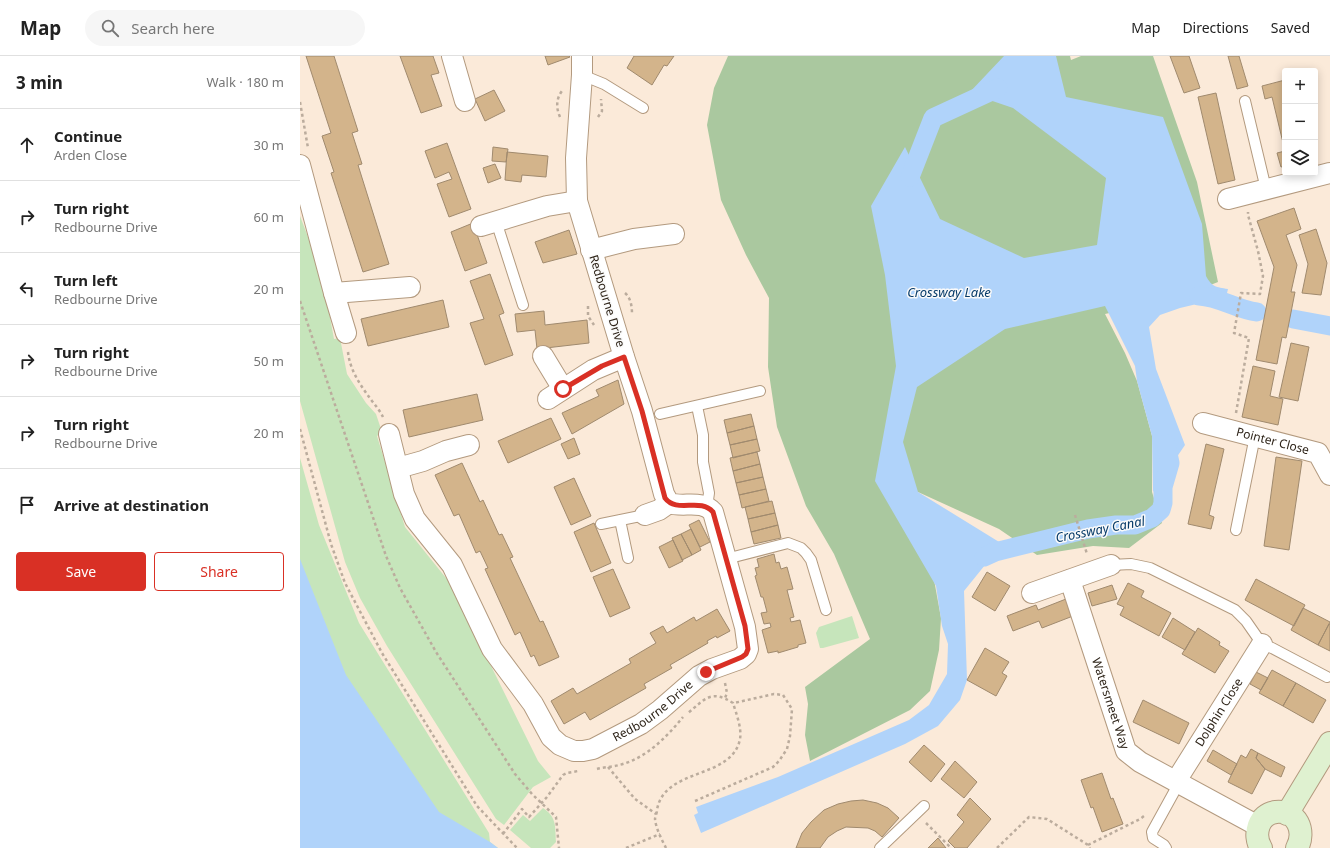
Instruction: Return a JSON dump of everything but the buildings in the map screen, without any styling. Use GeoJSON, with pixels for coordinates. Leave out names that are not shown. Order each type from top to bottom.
{"type":"FeatureCollection","features":[{"type":"Feature","properties":{"kind":"street"},"geometry":{"type":"LineString","coordinates":[[452,56],[465,101]]}},
{"type":"Feature","properties":{"kind":"street","name":"Redbourne Drive"},"geometry":{"type":"LineString","coordinates":[[586,70],[576,158],[577,201],[624,357],[642,411],[664,494],[669,502]]}},
{"type":"Feature","properties":{"kind":"street"},"geometry":{"type":"LineString","coordinates":[[300,165],[346,333]]}},
{"type":"Feature","properties":{"kind":"street"},"geometry":{"type":"LineString","coordinates":[[1228,199],[1330,173]]}},
{"type":"Feature","properties":{"kind":"street"},"geometry":{"type":"LineString","coordinates":[[488,223],[547,206],[577,201]]}},
{"type":"Feature","properties":{"kind":"street"},"geometry":{"type":"LineString","coordinates":[[591,250],[634,239],[674,234]]}},
{"type":"Feature","properties":{"kind":"street"},"geometry":{"type":"LineString","coordinates":[[334,293],[410,287]]}},
{"type":"Feature","properties":{"kind":"street"},"geometry":{"type":"LineString","coordinates":[[543,356],[555,394],[602,366],[624,357]]}},
{"type":"Feature","properties":{"kind":"street","name":"Pointer Close"},"geometry":{"type":"LineString","coordinates":[[1203,423],[1318,453],[1330,475]]}},
{"type":"Feature","properties":{"kind":"street","name":"Redbourne Drive"},"geometry":{"type":"LineString","coordinates":[[390,434],[404,494],[415,519],[452,565],[460,585],[492,649],[533,704],[551,737],[560,745],[574,751],[593,749],[634,728],[660,710],[699,676],[746,654],[748,649],[745,626],[713,512],[707,507]]}},
{"type":"Feature","properties":{"kind":"street"},"geometry":{"type":"LineString","coordinates":[[398,468],[423,461],[446,451],[469,445]]}},
{"type":"Feature","properties":{"kind":"street"},"geometry":{"type":"LineString","coordinates":[[645,515],[659,510],[669,502],[679,505],[698,505],[707,507]]}},
{"type":"Feature","properties":{"kind":"street"},"geometry":{"type":"LineString","coordinates":[[1032,593],[1111,565]]}},
{"type":"Feature","properties":{"kind":"street","name":"Watersmeet Way"},"geometry":{"type":"LineString","coordinates":[[1070,580],[1126,750],[1140,762],[1258,826]]}},
{"type":"Feature","properties":{"kind":"street","name":"Dolphin Close"},"geometry":{"type":"LineString","coordinates":[[1178,782],[1262,644]]}},
{"type":"Feature","properties":{"kind":"street"},"geometry":{"type":"LineString","coordinates":[[1287,814],[1330,743]]}},
{"type":"Feature","properties":{"kind":"street"},"geometry":{"type":"LineString","coordinates":[[1261,848],[1256,834],[1258,826],[1262,819],[1268,814],[1276,812],[1287,814],[1294,818],[1299,824],[1301,839],[1298,848]]}},
{"type":"Feature","properties":{"kind":"lane"},"geometry":{"type":"LineString","coordinates":[[586,70],[604,84],[643,108]]}},
{"type":"Feature","properties":{"kind":"lane"},"geometry":{"type":"LineString","coordinates":[[1245,101],[1258,191]]}},
{"type":"Feature","properties":{"kind":"lane"},"geometry":{"type":"LineString","coordinates":[[488,223],[523,305]]}},
{"type":"Feature","properties":{"kind":"lane"},"geometry":{"type":"LineString","coordinates":[[660,414],[760,391]]}},
{"type":"Feature","properties":{"kind":"lane"},"geometry":{"type":"LineString","coordinates":[[697,406],[703,435],[702,462],[709,494],[707,507]]}},
{"type":"Feature","properties":{"kind":"lane"},"geometry":{"type":"LineString","coordinates":[[1236,530],[1255,436]]}},
{"type":"Feature","properties":{"kind":"lane"},"geometry":{"type":"LineString","coordinates":[[601,524],[645,515]]}},
{"type":"Feature","properties":{"kind":"lane"},"geometry":{"type":"LineString","coordinates":[[620,520],[628,558]]}},
{"type":"Feature","properties":{"kind":"lane"},"geometry":{"type":"LineString","coordinates":[[726,559],[788,543],[801,548],[811,560],[826,610]]}},
{"type":"Feature","properties":{"kind":"lane"},"geometry":{"type":"LineString","coordinates":[[1111,565],[1131,564],[1150,568],[1235,610],[1246,621],[1262,644],[1327,677]]}},
{"type":"Feature","properties":{"kind":"lane"},"geometry":{"type":"LineString","coordinates":[[1166,848],[1153,838],[1152,832],[1178,782]]}},
{"type":"Feature","properties":{"kind":"lane"},"geometry":{"type":"LineString","coordinates":[[880,848],[924,806]]}},
{"type":"Feature","properties":{"kind":"path"},"geometry":{"type":"LineString","coordinates":[[586,70],[600,95],[602,103],[602,111],[596,120]]}},
{"type":"Feature","properties":{"kind":"path"},"geometry":{"type":"LineString","coordinates":[[563,90],[558,97],[557,108],[560,117],[564,122]]}},
{"type":"Feature","properties":{"kind":"path"},"geometry":{"type":"LineString","coordinates":[[1233,431],[1250,338],[1234,333],[1241,293],[1260,294],[1263,276],[1248,215],[1258,191]]}},
{"type":"Feature","properties":{"kind":"path"},"geometry":{"type":"LineString","coordinates":[[621,291],[628,295],[630,301],[632,309],[630,320]]}},
{"type":"Feature","properties":{"kind":"path"},"geometry":{"type":"LineString","coordinates":[[300,301],[386,556],[400,588],[436,652],[515,774],[532,794],[556,817],[559,848]]}},
{"type":"Feature","properties":{"kind":"path"},"geometry":{"type":"LineString","coordinates":[[588,305],[588,316],[597,328]]}},
{"type":"Feature","properties":{"kind":"path"},"geometry":{"type":"LineString","coordinates":[[346,333],[348,358],[352,371],[361,386],[382,414],[390,434]]}},
{"type":"Feature","properties":{"kind":"path"},"geometry":{"type":"LineString","coordinates":[[300,429],[331,544],[346,583],[382,653],[477,806],[517,848]]}},
{"type":"Feature","properties":{"kind":"path"},"geometry":{"type":"LineString","coordinates":[[1075,515],[1085,549]]}},
{"type":"Feature","properties":{"kind":"path"},"geometry":{"type":"LineString","coordinates":[[594,769],[619,765],[633,760],[652,748],[668,735],[683,717],[703,699],[712,696],[725,698],[733,703],[774,694],[783,695],[792,709],[790,736],[787,749],[779,761],[773,767],[695,801]]}},
{"type":"Feature","properties":{"kind":"path"},"geometry":{"type":"LineString","coordinates":[[666,848],[655,820],[658,805],[663,795],[672,785],[724,762],[732,756],[738,746],[740,737],[733,703]]}},
{"type":"Feature","properties":{"kind":"path"},"geometry":{"type":"LineString","coordinates":[[608,767],[635,799],[656,814]]}},
{"type":"Feature","properties":{"kind":"path"},"geometry":{"type":"LineString","coordinates":[[503,834],[522,810],[529,817],[542,803],[563,775],[580,771]]}},
{"type":"Feature","properties":{"kind":"path"},"geometry":{"type":"LineString","coordinates":[[915,814],[951,848]]}},
{"type":"Feature","properties":{"kind":"path"},"geometry":{"type":"LineString","coordinates":[[997,848],[1030,817],[1046,819],[1089,847],[1140,819],[1146,814]]}},
{"type":"Feature","properties":{"kind":"path"},"geometry":{"type":"LineString","coordinates":[[626,848],[660,834]]}},
{"type":"Feature","properties":{"kind":"green space"},"geometry":{"type":"Polygon","coordinates":[[[728,56],[1070,56],[1071,60],[1081,56],[1153,56],[1197,182],[1218,282],[1180,297],[1105,314],[1125,353],[1137,381],[1152,436],[1152,492],[1162,523],[1129,548],[1093,546],[1037,555],[999,529],[918,492],[941,618],[939,650],[930,691],[910,710],[810,761],[805,735],[808,704],[805,687],[870,639],[834,554],[806,506],[777,427],[768,367],[769,298],[746,255],[721,200],[707,125],[714,88],[728,56]]]}},
{"type":"Feature","properties":{"kind":"green space"},"geometry":{"type":"Polygon","coordinates":[[[300,216],[322,274],[334,339],[340,338],[347,374],[366,403],[376,414],[382,432],[377,436],[405,527],[450,583],[538,761],[551,777],[533,787],[504,825],[496,819],[387,646],[360,598],[345,562],[300,401],[300,216]]]}},
{"type":"Feature","properties":{"kind":"green space"},"geometry":{"type":"Polygon","coordinates":[[[300,458],[319,525],[359,623],[489,833],[490,842],[498,848],[400,848],[300,696],[300,458]]]}},
{"type":"Feature","properties":{"kind":"green space"},"geometry":{"type":"Polygon","coordinates":[[[852,616],[859,638],[820,648],[816,633],[819,627],[852,616]]]}},
{"type":"Feature","properties":{"kind":"green space"},"geometry":{"type":"Polygon","coordinates":[[[543,808],[548,811],[553,819],[556,842],[550,848],[531,848],[510,830],[523,815],[530,821],[543,808]]]}},
{"type":"Feature","properties":{"kind":"water","name":"Crossway Lake"},"geometry":{"type":"Polygon","coordinates":[[[1004,56],[1056,56],[1066,97],[1163,117],[1202,224],[1206,276],[1215,286],[1228,289],[1223,309],[1201,303],[1180,308],[1160,315],[1149,327],[1156,369],[1185,445],[1153,492],[1152,436],[1137,381],[1135,366],[1105,306],[1005,329],[917,387],[903,442],[918,492],[1017,553],[985,565],[964,591],[967,680],[960,700],[938,726],[905,744],[701,833],[694,815],[698,813],[696,807],[778,777],[909,720],[929,705],[947,674],[948,644],[942,626],[936,586],[875,481],[896,366],[885,275],[871,206],[905,147],[940,219],[1024,258],[1097,245],[1106,178],[1013,108],[969,93],[1004,56]]]}},
{"type":"Feature","properties":{"kind":"water"},"geometry":{"type":"Polygon","coordinates":[[[300,559],[346,675],[439,812],[498,848],[300,848],[300,559]]]}},
{"type":"Feature","properties":{"kind":"waterway"},"geometry":{"type":"LineString","coordinates":[[910,177],[933,118],[998,88]]}},
{"type":"Feature","properties":{"kind":"waterway","name":"Crossway Canal"},"geometry":{"type":"LineString","coordinates":[[1199,296],[1257,312]]}},
{"type":"Feature","properties":{"kind":"waterway","name":"Crossway Canal"},"geometry":{"type":"LineString","coordinates":[[1293,319],[1330,326]]}},
{"type":"Feature","properties":{"kind":"waterway","name":"Crossway Canal"},"geometry":{"type":"LineString","coordinates":[[984,557],[995,552],[1088,529],[1116,525],[1135,525],[1152,518],[1161,510],[1163,503],[1163,487],[1170,463],[1166,444]]}},
{"type":"Feature","properties":{"kind":"route"},"geometry":{"type":"LineString","coordinates":[[563,389],[593,370],[624,357],[642,411],[665,498],[673,504],[702,505],[711,509],[713,512],[745,626],[748,649],[744,656],[706,672]]}}]}
